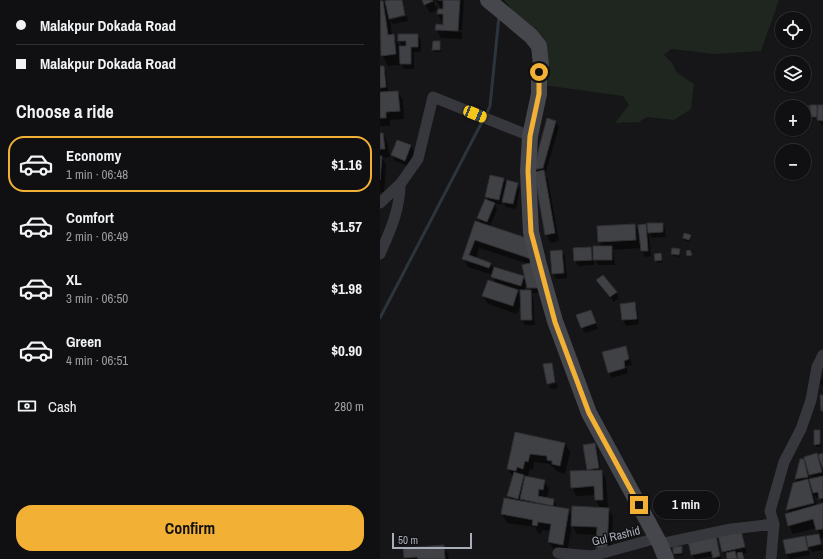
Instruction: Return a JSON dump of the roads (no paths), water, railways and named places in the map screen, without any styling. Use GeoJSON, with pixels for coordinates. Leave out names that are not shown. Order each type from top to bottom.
{"type":"FeatureCollection","features":[{"type":"Feature","properties":{"kind":"street"},"geometry":{"type":"LineString","coordinates":[[488,0],[531,36],[539,46],[541,65],[539,72],[539,94],[530,136],[528,171],[531,232],[555,322],[589,413],[661,547]]}},
{"type":"Feature","properties":{"kind":"street"},"geometry":{"type":"LineString","coordinates":[[380,203],[400,184],[418,159],[433,97],[530,136]]}},
{"type":"Feature","properties":{"kind":"street"},"geometry":{"type":"LineString","coordinates":[[380,254],[394,222],[400,201],[400,184]]}},
{"type":"Feature","properties":{"kind":"street"},"geometry":{"type":"LineString","coordinates":[[771,559],[774,524],[770,511],[784,462],[801,429],[811,400],[817,367],[823,355]]}},
{"type":"Feature","properties":{"kind":"street","name":"Gul Rashid"},"geometry":{"type":"LineString","coordinates":[[558,553],[592,556],[661,547],[731,528],[774,524]]}},
{"type":"Feature","properties":{"kind":"waterway"},"geometry":{"type":"LineString","coordinates":[[486,115],[490,106],[499,16]]}},
{"type":"Feature","properties":{"kind":"waterway"},"geometry":{"type":"LineString","coordinates":[[380,318],[483,120]]}}]}
